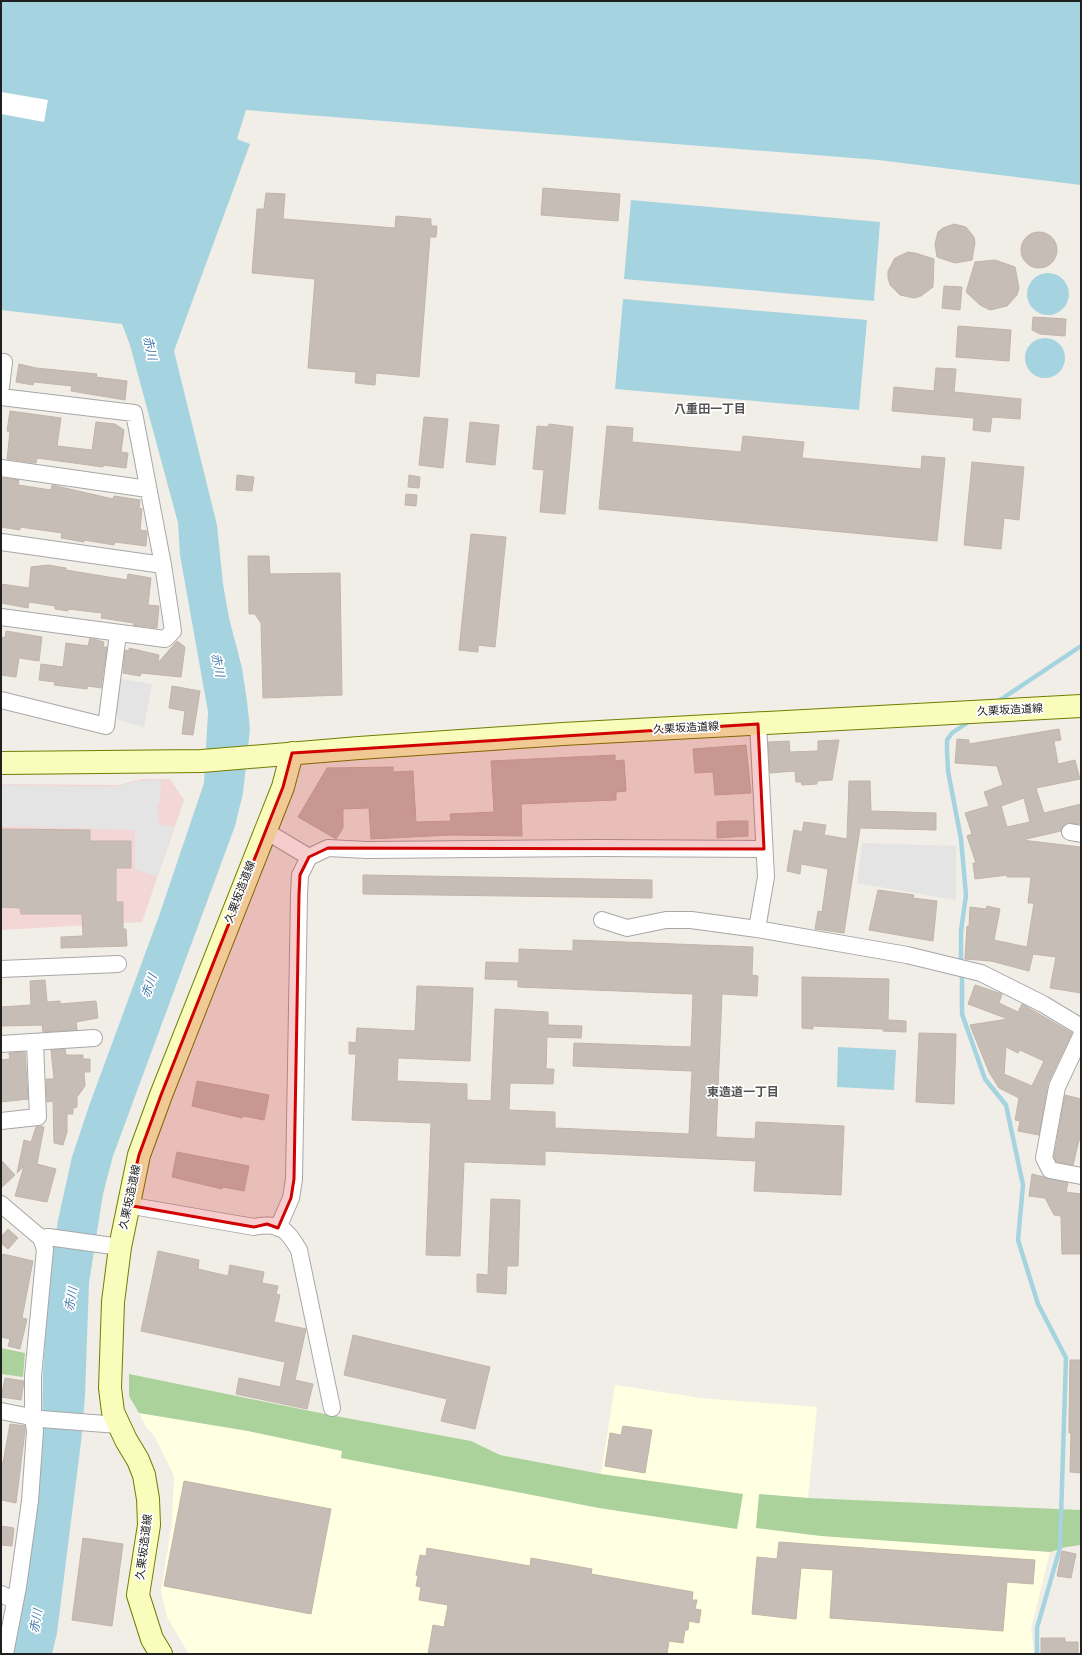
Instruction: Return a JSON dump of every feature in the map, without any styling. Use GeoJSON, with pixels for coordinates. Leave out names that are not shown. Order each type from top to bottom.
{"type":"FeatureCollection","features":[{"type":"Feature","properties":{"kind":"main road","name":"久栗坂造道線"},"geometry":{"type":"LineString","coordinates":[[1,763],[202,761],[292,753],[563,734],[1081,706]]}},
{"type":"Feature","properties":{"kind":"main road","name":"久栗坂造道線"},"geometry":{"type":"LineString","coordinates":[[161,1654],[152,1639],[138,1595],[148,1525],[148,1499],[144,1475],[138,1460],[113,1412],[110,1382],[113,1302],[120,1247],[139,1155],[264,830],[283,787],[292,753]]}},
{"type":"Feature","properties":{"kind":"street"},"geometry":{"type":"LineString","coordinates":[[1,387],[4,362]]}},
{"type":"Feature","properties":{"kind":"street"},"geometry":{"type":"LineString","coordinates":[[1,396],[134,413],[163,565],[173,631],[165,639],[118,634],[1,617]]}},
{"type":"Feature","properties":{"kind":"street"},"geometry":{"type":"LineString","coordinates":[[1,468],[148,489]]}},
{"type":"Feature","properties":{"kind":"street"},"geometry":{"type":"LineString","coordinates":[[1,542],[163,565]]}},
{"type":"Feature","properties":{"kind":"street"},"geometry":{"type":"LineString","coordinates":[[1,700],[106,726],[118,634]]}},
{"type":"Feature","properties":{"kind":"street"},"geometry":{"type":"LineString","coordinates":[[757,929],[766,877],[758,724]]}},
{"type":"Feature","properties":{"kind":"street"},"geometry":{"type":"LineString","coordinates":[[264,830],[310,857]]}},
{"type":"Feature","properties":{"kind":"street"},"geometry":{"type":"LineString","coordinates":[[278,1228],[291,1198],[294,1179],[299,895],[300,875],[310,857],[328,848],[367,850],[598,848],[764,849]]}},
{"type":"Feature","properties":{"kind":"street"},"geometry":{"type":"LineString","coordinates":[[602,920],[627,928],[666,920],[691,920],[757,929],[907,955],[981,973],[1043,1004],[1081,1027]]}},
{"type":"Feature","properties":{"kind":"street"},"geometry":{"type":"LineString","coordinates":[[1,969],[118,964]]}},
{"type":"Feature","properties":{"kind":"street"},"geometry":{"type":"LineString","coordinates":[[1081,1036],[1057,1087],[1044,1158],[1050,1170],[1081,1176]]}},
{"type":"Feature","properties":{"kind":"street"},"geometry":{"type":"LineString","coordinates":[[1,1044],[94,1038]]}},
{"type":"Feature","properties":{"kind":"street"},"geometry":{"type":"LineString","coordinates":[[1,1121],[38,1117],[35,1043]]}},
{"type":"Feature","properties":{"kind":"street"},"geometry":{"type":"LineString","coordinates":[[1,1204],[44,1238],[120,1247]]}},
{"type":"Feature","properties":{"kind":"street"},"geometry":{"type":"LineString","coordinates":[[128,1205],[254,1227],[267,1224],[290,1233],[299,1250],[332,1408]]}},
{"type":"Feature","properties":{"kind":"street"},"geometry":{"type":"LineString","coordinates":[[5,1654],[15,1601],[30,1501],[37,1419],[33,1376],[44,1238]]}},
{"type":"Feature","properties":{"kind":"street"},"geometry":{"type":"LineString","coordinates":[[1,1411],[37,1419],[118,1424]]}},
{"type":"Feature","properties":{"kind":"street"},"geometry":{"type":"LineString","coordinates":[[1,1594],[15,1601]]}},
{"type":"Feature","properties":{"kind":"highlighted area"},"geometry":{"type":"Polygon","coordinates":[[[758,724],[764,849],[328,848],[309,857],[300,875],[299,895],[294,1179],[291,1198],[278,1228],[267,1224],[254,1227],[127,1205],[139,1155],[161,1095],[283,787],[292,753],[758,724]]]}},
{"type":"Feature","properties":{"kind":"shaded area"},"geometry":{"type":"Polygon","coordinates":[[[121,679],[152,684],[144,727],[119,720],[115,714],[121,679]]]}},
{"type":"Feature","properties":{"kind":"shaded area"},"geometry":{"type":"Polygon","coordinates":[[[142,779],[170,779],[184,800],[142,922],[1,930],[1,784],[118,785],[142,779]]]}},
{"type":"Feature","properties":{"kind":"shaded area"},"geometry":{"type":"Polygon","coordinates":[[[161,780],[160,802],[157,803],[159,825],[174,826],[157,877],[135,869],[135,830],[1,826],[1,785],[113,787],[140,781],[161,780]]]}},
{"type":"Feature","properties":{"kind":"shaded area"},"geometry":{"type":"Polygon","coordinates":[[[862,843],[956,846],[956,900],[857,883],[862,843]]]}},
{"type":"Feature","properties":{"kind":"shaded area"},"geometry":{"type":"Polygon","coordinates":[[[615,1385],[701,1398],[817,1407],[808,1498],[759,1494],[821,1536],[1050,1552],[1031,1629],[1034,1654],[189,1654],[167,1617],[161,1592],[172,1522],[174,1476],[155,1437],[147,1428],[139,1413],[248,1431],[342,1451],[342,1458],[599,1508],[737,1529],[742,1494],[601,1474],[615,1385]]]}},
{"type":"Feature","properties":{"kind":"green space"},"geometry":{"type":"Polygon","coordinates":[[[1,1348],[25,1353],[23,1377],[1,1374],[1,1348]]]}},
{"type":"Feature","properties":{"kind":"green space"},"geometry":{"type":"Polygon","coordinates":[[[129,1374],[330,1415],[471,1441],[500,1455],[601,1474],[743,1494],[737,1529],[599,1508],[341,1458],[342,1451],[248,1431],[139,1413],[129,1396],[129,1374]]]}},
{"type":"Feature","properties":{"kind":"green space"},"geometry":{"type":"Polygon","coordinates":[[[759,1494],[808,1498],[1081,1510],[1081,1545],[1066,1547],[1050,1552],[821,1536],[756,1528],[759,1494]]]}},
{"type":"Feature","properties":{"kind":"water","name":"赤川"},"geometry":{"type":"Polygon","coordinates":[[[1,1],[1081,1],[1081,185],[878,160],[246,110],[237,139],[250,144],[174,351],[217,525],[223,584],[229,618],[242,668],[250,729],[243,793],[235,826],[113,1156],[103,1194],[89,1283],[85,1396],[81,1442],[57,1633],[52,1654],[11,1654],[42,1427],[43,1372],[49,1280],[58,1220],[72,1157],[89,1106],[159,916],[204,783],[208,712],[180,555],[178,523],[130,345],[122,324],[1,310],[1,1]]]}},
{"type":"Feature","properties":{"kind":"water"},"geometry":{"type":"Polygon","coordinates":[[[631,200],[880,222],[874,301],[624,279],[631,200]]]}},
{"type":"Feature","properties":{"kind":"water"},"geometry":{"type":"Polygon","coordinates":[[[1048,273],[1063,279],[1069,294],[1063,309],[1048,315],[1033,309],[1027,294],[1033,279],[1048,273]]]}},
{"type":"Feature","properties":{"kind":"water"},"geometry":{"type":"Polygon","coordinates":[[[623,299],[867,320],[859,410],[615,389],[623,299]]]}},
{"type":"Feature","properties":{"kind":"water"},"geometry":{"type":"Polygon","coordinates":[[[1045,338],[1059,344],[1065,358],[1059,372],[1045,378],[1031,372],[1025,358],[1031,344],[1045,338]]]}},
{"type":"Feature","properties":{"kind":"water"},"geometry":{"type":"Polygon","coordinates":[[[838,1047],[896,1050],[894,1090],[837,1087],[838,1047]]]}},
{"type":"Feature","properties":{"kind":"pier"},"geometry":{"type":"Polygon","coordinates":[[[1,92],[48,100],[44,122],[1,114],[1,92]]]}},
{"type":"Feature","properties":{"kind":"building"},"geometry":{"type":"Polygon","coordinates":[[[543,188],[620,194],[618,221],[541,215],[543,188]]]}},
{"type":"Feature","properties":{"kind":"building"},"geometry":{"type":"Polygon","coordinates":[[[266,193],[285,194],[283,219],[395,228],[396,216],[431,219],[431,226],[437,226],[436,237],[430,237],[419,377],[376,373],[375,385],[355,383],[356,372],[308,368],[315,279],[252,273],[257,209],[264,209],[266,193]]]}},
{"type":"Feature","properties":{"kind":"building"},"geometry":{"type":"Polygon","coordinates":[[[954,224],[966,227],[974,237],[975,243],[972,260],[955,263],[937,257],[935,244],[938,232],[943,228],[954,224]]]}},
{"type":"Feature","properties":{"kind":"building"},"geometry":{"type":"Polygon","coordinates":[[[1039,232],[1049,235],[1054,240],[1057,250],[1054,260],[1049,265],[1039,268],[1029,265],[1024,260],[1021,250],[1024,240],[1029,235],[1039,232]]]}},
{"type":"Feature","properties":{"kind":"building"},"geometry":{"type":"Polygon","coordinates":[[[908,252],[934,259],[933,287],[921,296],[914,298],[900,295],[890,285],[888,278],[888,271],[895,258],[908,252]]]}},
{"type":"Feature","properties":{"kind":"building"},"geometry":{"type":"Polygon","coordinates":[[[995,260],[1015,267],[1019,288],[1017,295],[1007,306],[990,310],[980,305],[966,292],[975,262],[995,260]]]}},
{"type":"Feature","properties":{"kind":"building"},"geometry":{"type":"Polygon","coordinates":[[[944,286],[962,287],[960,310],[942,308],[944,286]]]}},
{"type":"Feature","properties":{"kind":"building"},"geometry":{"type":"Polygon","coordinates":[[[1033,317],[1066,319],[1065,336],[1040,334],[1032,330],[1033,317]]]}},
{"type":"Feature","properties":{"kind":"building"},"geometry":{"type":"Polygon","coordinates":[[[958,326],[1011,330],[1009,361],[956,357],[958,326]]]}},
{"type":"Feature","properties":{"kind":"building"},"geometry":{"type":"Polygon","coordinates":[[[19,364],[36,368],[97,374],[96,377],[127,381],[125,400],[71,391],[72,386],[34,382],[33,385],[16,382],[19,364]]]}},
{"type":"Feature","properties":{"kind":"building"},"geometry":{"type":"Polygon","coordinates":[[[936,368],[956,369],[954,392],[1021,399],[1020,419],[992,417],[990,432],[973,430],[974,418],[892,411],[894,387],[934,391],[936,368]]]}},
{"type":"Feature","properties":{"kind":"building"},"geometry":{"type":"Polygon","coordinates":[[[10,411],[61,418],[57,446],[92,450],[96,422],[115,424],[124,430],[121,452],[128,453],[126,468],[103,465],[103,467],[37,458],[36,463],[7,459],[10,432],[7,431],[10,411]]]}},
{"type":"Feature","properties":{"kind":"building"},"geometry":{"type":"Polygon","coordinates":[[[424,417],[448,419],[443,468],[419,465],[424,417]]]}},
{"type":"Feature","properties":{"kind":"building"},"geometry":{"type":"Polygon","coordinates":[[[470,422],[499,425],[495,465],[466,462],[470,422]]]}},
{"type":"Feature","properties":{"kind":"building"},"geometry":{"type":"Polygon","coordinates":[[[549,424],[573,427],[565,514],[540,512],[544,470],[533,469],[537,426],[548,427],[549,424]]]}},
{"type":"Feature","properties":{"kind":"building"},"geometry":{"type":"Polygon","coordinates":[[[607,426],[633,428],[632,442],[741,452],[743,436],[804,442],[802,458],[921,469],[922,456],[945,458],[937,541],[599,509],[607,426]]]}},
{"type":"Feature","properties":{"kind":"building"},"geometry":{"type":"Polygon","coordinates":[[[972,462],[1024,467],[1019,520],[1004,518],[1001,549],[964,545],[972,462]]]}},
{"type":"Feature","properties":{"kind":"building"},"geometry":{"type":"Polygon","coordinates":[[[237,475],[254,477],[252,491],[236,490],[237,475]]]}},
{"type":"Feature","properties":{"kind":"building"},"geometry":{"type":"Polygon","coordinates":[[[409,475],[420,477],[419,488],[408,487],[409,475]]]}},
{"type":"Feature","properties":{"kind":"building"},"geometry":{"type":"Polygon","coordinates":[[[1,479],[19,480],[18,485],[51,490],[52,485],[113,499],[114,496],[140,500],[139,508],[142,509],[140,530],[147,531],[146,546],[115,542],[114,545],[84,540],[84,542],[61,538],[62,533],[20,527],[20,530],[1,527],[1,479]]]}},
{"type":"Feature","properties":{"kind":"building"},"geometry":{"type":"Polygon","coordinates":[[[406,494],[417,495],[416,506],[405,505],[406,494]]]}},
{"type":"Feature","properties":{"kind":"building"},"geometry":{"type":"Polygon","coordinates":[[[471,534],[506,537],[495,647],[478,645],[478,652],[459,650],[471,534]]]}},
{"type":"Feature","properties":{"kind":"building"},"geometry":{"type":"Polygon","coordinates":[[[248,556],[269,556],[270,574],[340,573],[342,695],[263,698],[261,623],[255,614],[249,614],[248,556]]]}},
{"type":"Feature","properties":{"kind":"building"},"geometry":{"type":"Polygon","coordinates":[[[48,565],[66,568],[66,570],[127,580],[128,574],[151,578],[148,605],[159,606],[157,628],[133,625],[134,623],[101,618],[102,613],[68,609],[68,611],[55,609],[55,606],[29,602],[28,608],[1,603],[1,584],[29,588],[31,567],[48,565]]]}},
{"type":"Feature","properties":{"kind":"building"},"geometry":{"type":"Polygon","coordinates":[[[6,631],[42,637],[39,661],[19,658],[16,677],[1,675],[1,637],[5,638],[6,631]]]}},
{"type":"Feature","properties":{"kind":"building"},"geometry":{"type":"Polygon","coordinates":[[[90,638],[104,642],[103,647],[107,647],[101,688],[88,686],[87,689],[54,685],[55,682],[39,680],[41,664],[63,667],[66,643],[88,646],[90,638]]]}},
{"type":"Feature","properties":{"kind":"building"},"geometry":{"type":"Polygon","coordinates":[[[177,641],[185,647],[181,677],[141,673],[140,676],[123,673],[125,650],[129,651],[129,648],[159,655],[158,663],[177,641]]]}},
{"type":"Feature","properties":{"kind":"building"},"geometry":{"type":"Polygon","coordinates":[[[172,686],[200,691],[193,735],[182,734],[185,711],[169,708],[172,686]]]}},
{"type":"Feature","properties":{"kind":"building"},"geometry":{"type":"Polygon","coordinates":[[[1059,729],[1061,740],[1054,741],[1058,764],[1075,760],[1080,779],[1036,788],[1044,813],[1081,804],[1081,824],[1067,823],[1063,826],[1061,831],[1022,840],[1081,847],[1081,993],[1050,988],[1056,957],[1033,954],[1029,971],[991,961],[965,959],[970,907],[986,909],[987,906],[1000,909],[994,940],[1027,947],[1034,903],[1028,903],[1031,877],[1007,877],[1007,875],[975,879],[973,863],[976,863],[967,836],[972,834],[965,813],[989,806],[984,792],[1003,785],[997,766],[955,763],[957,739],[969,740],[969,744],[1059,729]],[[1024,798],[1001,806],[1007,827],[1030,822],[1024,798]]]}},
{"type":"Feature","properties":{"kind":"building"},"geometry":{"type":"Polygon","coordinates":[[[839,740],[832,780],[817,781],[817,784],[802,785],[801,782],[796,782],[795,771],[770,773],[768,742],[789,741],[790,752],[818,751],[818,741],[839,740]]]}},
{"type":"Feature","properties":{"kind":"building"},"geometry":{"type":"Polygon","coordinates":[[[746,745],[751,793],[715,795],[713,772],[695,773],[693,749],[746,745]]]}},
{"type":"Feature","properties":{"kind":"building"},"geometry":{"type":"Polygon","coordinates":[[[615,755],[615,761],[624,760],[626,791],[616,792],[616,800],[521,804],[522,836],[451,835],[371,839],[369,808],[343,809],[343,828],[336,839],[298,817],[327,768],[393,767],[393,772],[413,771],[416,822],[451,821],[450,814],[494,812],[491,761],[615,755]]]}},
{"type":"Feature","properties":{"kind":"building"},"geometry":{"type":"Polygon","coordinates":[[[849,781],[870,781],[871,811],[936,813],[936,830],[860,828],[844,933],[815,929],[818,911],[822,912],[828,869],[801,864],[800,874],[787,871],[794,830],[802,832],[804,822],[826,825],[824,835],[847,839],[849,781]]]}},
{"type":"Feature","properties":{"kind":"building"},"geometry":{"type":"Polygon","coordinates":[[[748,821],[748,836],[717,838],[717,822],[748,821]]]}},
{"type":"Feature","properties":{"kind":"building"},"geometry":{"type":"Polygon","coordinates":[[[1,829],[90,830],[90,841],[131,841],[131,868],[116,868],[116,902],[123,902],[123,929],[126,929],[127,946],[61,948],[61,937],[83,936],[82,914],[21,914],[20,908],[1,907],[1,829]]]}},
{"type":"Feature","properties":{"kind":"building"},"geometry":{"type":"Polygon","coordinates":[[[363,875],[652,880],[652,898],[363,894],[363,875]]]}},
{"type":"Feature","properties":{"kind":"building"},"geometry":{"type":"Polygon","coordinates":[[[878,890],[914,895],[913,898],[937,901],[933,941],[869,930],[878,890]]]}},
{"type":"Feature","properties":{"kind":"building"},"geometry":{"type":"Polygon","coordinates":[[[573,940],[753,947],[752,975],[758,976],[757,996],[722,994],[716,1137],[755,1139],[756,1122],[844,1126],[841,1195],[754,1191],[756,1161],[545,1151],[545,1165],[464,1162],[460,1256],[426,1255],[431,1123],[352,1120],[356,1054],[349,1054],[349,1042],[356,1043],[357,1028],[415,1031],[417,986],[473,988],[470,1061],[398,1058],[397,1081],[467,1084],[467,1100],[491,1101],[495,1009],[548,1012],[548,1025],[582,1026],[581,1038],[547,1037],[546,1069],[554,1069],[553,1084],[510,1083],[509,1110],[555,1112],[555,1128],[689,1134],[692,1071],[573,1066],[574,1043],[691,1047],[693,994],[518,987],[518,980],[485,979],[486,962],[519,963],[519,949],[573,951],[573,940]]]}},
{"type":"Feature","properties":{"kind":"building"},"geometry":{"type":"Polygon","coordinates":[[[802,977],[889,979],[888,1020],[906,1021],[906,1032],[883,1031],[883,1029],[813,1026],[813,1029],[802,1028],[802,977]]]}},
{"type":"Feature","properties":{"kind":"building"},"geometry":{"type":"Polygon","coordinates":[[[45,980],[47,1002],[60,1001],[60,1004],[96,1001],[98,1018],[76,1022],[77,1030],[43,1032],[42,1025],[1,1026],[1,1007],[31,1005],[30,981],[45,980]]]}},
{"type":"Feature","properties":{"kind":"building"},"geometry":{"type":"Polygon","coordinates":[[[975,985],[1002,994],[999,1003],[1018,1012],[1022,1004],[1072,1033],[1048,1083],[1039,1135],[1018,1131],[1020,1121],[1015,1120],[1019,1098],[999,1088],[989,1072],[970,1025],[1008,1019],[968,1004],[975,985]],[[1006,1047],[1004,1074],[1032,1086],[1044,1061],[1020,1050],[1018,1053],[1006,1047]]]}},
{"type":"Feature","properties":{"kind":"building"},"geometry":{"type":"Polygon","coordinates":[[[919,1033],[956,1034],[954,1104],[916,1102],[919,1033]]]}},
{"type":"Feature","properties":{"kind":"building"},"geometry":{"type":"Polygon","coordinates":[[[65,1049],[66,1055],[83,1055],[83,1059],[90,1059],[90,1072],[84,1072],[85,1086],[77,1097],[77,1107],[73,1108],[73,1114],[67,1114],[67,1132],[63,1145],[54,1143],[53,1101],[47,1102],[46,1079],[54,1079],[51,1050],[65,1049]]]}},
{"type":"Feature","properties":{"kind":"building"},"geometry":{"type":"Polygon","coordinates":[[[25,1052],[28,1099],[1,1102],[1,1060],[10,1059],[9,1053],[25,1052]]]}},
{"type":"Feature","properties":{"kind":"building"},"geometry":{"type":"Polygon","coordinates":[[[197,1081],[269,1095],[264,1120],[243,1116],[242,1118],[192,1106],[197,1081]]]}},
{"type":"Feature","properties":{"kind":"building"},"geometry":{"type":"Polygon","coordinates":[[[1065,1095],[1081,1099],[1081,1141],[1079,1140],[1073,1165],[1056,1162],[1054,1157],[1065,1095]]]}},
{"type":"Feature","properties":{"kind":"building"},"geometry":{"type":"Polygon","coordinates":[[[36,1127],[44,1127],[37,1164],[56,1169],[47,1202],[15,1196],[24,1166],[17,1173],[24,1140],[31,1142],[36,1127]]]}},
{"type":"Feature","properties":{"kind":"building"},"geometry":{"type":"Polygon","coordinates":[[[177,1152],[249,1166],[244,1191],[223,1187],[222,1189],[172,1177],[177,1152]]]}},
{"type":"Feature","properties":{"kind":"building"},"geometry":{"type":"Polygon","coordinates":[[[1,1160],[15,1175],[1,1188],[1,1160]]]}},
{"type":"Feature","properties":{"kind":"building"},"geometry":{"type":"Polygon","coordinates":[[[1032,1174],[1068,1183],[1066,1192],[1081,1194],[1081,1254],[1062,1254],[1061,1216],[1054,1215],[1045,1198],[1029,1196],[1032,1174]]]}},
{"type":"Feature","properties":{"kind":"building"},"geometry":{"type":"Polygon","coordinates":[[[491,1199],[520,1200],[518,1266],[507,1266],[506,1294],[477,1292],[477,1274],[488,1275],[491,1199]]]}},
{"type":"Feature","properties":{"kind":"building"},"geometry":{"type":"Polygon","coordinates":[[[8,1229],[18,1238],[8,1249],[1,1243],[1,1237],[8,1229]]]}},
{"type":"Feature","properties":{"kind":"building"},"geometry":{"type":"Polygon","coordinates":[[[158,1251],[199,1260],[198,1269],[228,1276],[230,1265],[264,1272],[262,1283],[278,1286],[276,1294],[280,1295],[274,1322],[306,1329],[295,1380],[313,1384],[307,1409],[236,1394],[239,1378],[280,1387],[285,1362],[141,1331],[158,1251]]]}},
{"type":"Feature","properties":{"kind":"building"},"geometry":{"type":"Polygon","coordinates":[[[3,1254],[33,1261],[22,1318],[27,1319],[20,1349],[8,1346],[10,1339],[1,1337],[1,1264],[3,1254]]]}},
{"type":"Feature","properties":{"kind":"building"},"geometry":{"type":"Polygon","coordinates":[[[353,1335],[490,1367],[475,1429],[441,1421],[447,1399],[344,1375],[353,1335]]]}},
{"type":"Feature","properties":{"kind":"building"},"geometry":{"type":"Polygon","coordinates":[[[1070,1360],[1081,1360],[1081,1473],[1070,1472],[1070,1360]]]}},
{"type":"Feature","properties":{"kind":"building"},"geometry":{"type":"Polygon","coordinates":[[[5,1378],[24,1381],[21,1400],[1,1397],[5,1378]]]}},
{"type":"Feature","properties":{"kind":"building"},"geometry":{"type":"Polygon","coordinates":[[[10,1424],[25,1426],[16,1503],[1,1500],[1,1462],[3,1463],[10,1424]]]}},
{"type":"Feature","properties":{"kind":"building"},"geometry":{"type":"Polygon","coordinates":[[[623,1426],[652,1430],[645,1473],[605,1466],[610,1433],[621,1435],[623,1426]]]}},
{"type":"Feature","properties":{"kind":"building"},"geometry":{"type":"Polygon","coordinates":[[[184,1481],[331,1509],[311,1614],[164,1586],[184,1481]]]}},
{"type":"Feature","properties":{"kind":"building"},"geometry":{"type":"Polygon","coordinates":[[[1,1526],[14,1528],[12,1546],[1,1545],[1,1526]]]}},
{"type":"Feature","properties":{"kind":"building"},"geometry":{"type":"Polygon","coordinates":[[[83,1538],[123,1544],[112,1626],[72,1620],[83,1538]]]}},
{"type":"Feature","properties":{"kind":"building"},"geometry":{"type":"Polygon","coordinates":[[[779,1542],[1035,1560],[1033,1584],[1007,1582],[1003,1631],[830,1618],[833,1570],[801,1568],[796,1619],[752,1614],[757,1557],[777,1559],[779,1542]]]}},
{"type":"Feature","properties":{"kind":"building"},"geometry":{"type":"Polygon","coordinates":[[[427,1548],[530,1566],[531,1558],[592,1569],[591,1574],[693,1592],[692,1600],[697,1600],[695,1609],[701,1610],[699,1623],[689,1621],[688,1630],[685,1630],[683,1643],[669,1641],[667,1654],[428,1654],[433,1625],[444,1627],[448,1605],[419,1600],[421,1587],[416,1586],[418,1576],[416,1575],[420,1555],[426,1556],[427,1548]]]}},
{"type":"Feature","properties":{"kind":"building"},"geometry":{"type":"Polygon","coordinates":[[[1062,1551],[1076,1554],[1071,1578],[1057,1576],[1062,1551]]]}},
{"type":"Feature","properties":{"kind":"building"},"geometry":{"type":"Polygon","coordinates":[[[1041,1638],[1065,1638],[1065,1642],[1078,1642],[1078,1654],[1041,1654],[1041,1638]]]}},
{"type":"Feature","properties":{"kind":"waterway"},"geometry":{"type":"LineString","coordinates":[[997,702],[1081,646]]}},
{"type":"Feature","properties":{"kind":"waterway"},"geometry":{"type":"LineString","coordinates":[[961,962],[961,931],[966,895],[961,839],[948,771],[947,740],[952,733],[970,721]]}},
{"type":"Feature","properties":{"kind":"waterway"},"geometry":{"type":"LineString","coordinates":[[962,974],[962,1014],[985,1079],[1006,1105],[1023,1185],[1018,1240],[1038,1304],[1066,1358],[1060,1548],[1037,1628],[1037,1654]]}},
{"type":"Feature","properties":{"kind":"district","name":"八重田一丁目"},"geometry":{"type":"Point","coordinates":[710,409]}},
{"type":"Feature","properties":{"kind":"district","name":"東造道一丁目"},"geometry":{"type":"Point","coordinates":[743,1092]}}]}
